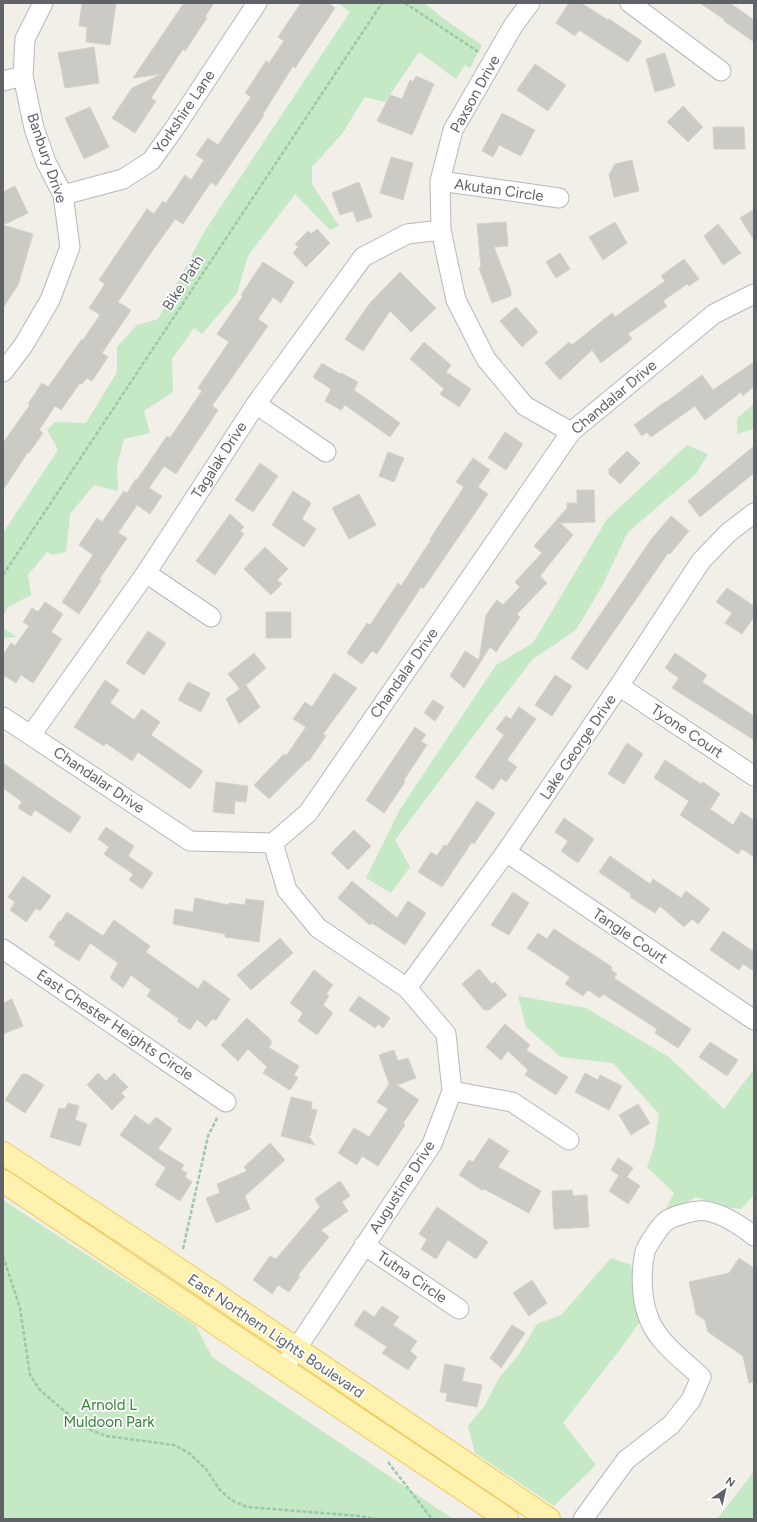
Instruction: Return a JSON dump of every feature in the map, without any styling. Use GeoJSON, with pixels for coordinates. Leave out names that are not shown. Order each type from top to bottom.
{"type":"FeatureCollection","features":[{"type":"Feature","properties":{"kind":"main road","name":"East Northern Lights Boulevard"},"geometry":{"type":"LineString","coordinates":[[3,1153],[156,1254],[549,1519]]}},
{"type":"Feature","properties":{"kind":"main road","name":"East Northern Lights Boulevard"},"geometry":{"type":"LineString","coordinates":[[3,1181],[507,1519]]}},
{"type":"Feature","properties":{"kind":"street","name":"Banbury Drive"},"geometry":{"type":"LineString","coordinates":[[3,372],[22,346],[50,300],[70,247],[63,195],[46,162],[34,128],[23,76],[25,39],[43,3]]}},
{"type":"Feature","properties":{"kind":"street","name":"Yorkshire Lane"},"geometry":{"type":"LineString","coordinates":[[63,195],[123,179],[151,161],[174,129],[256,3]]}},
{"type":"Feature","properties":{"kind":"street","name":"Paxson Drive"},"geometry":{"type":"LineString","coordinates":[[530,3],[513,26],[452,130],[440,181],[442,230],[456,300],[486,359],[526,406],[571,432]]}},
{"type":"Feature","properties":{"kind":"street"},"geometry":{"type":"LineString","coordinates":[[630,3],[721,71]]}},
{"type":"Feature","properties":{"kind":"street"},"geometry":{"type":"LineString","coordinates":[[3,80],[23,76]]}},
{"type":"Feature","properties":{"kind":"street","name":"Akutan Circle"},"geometry":{"type":"LineString","coordinates":[[440,181],[559,198]]}},
{"type":"Feature","properties":{"kind":"street","name":"Tagalak Drive"},"geometry":{"type":"LineString","coordinates":[[31,735],[146,573],[256,404],[363,257],[407,234],[442,230]]}},
{"type":"Feature","properties":{"kind":"street","name":"Chandalar Drive"},"geometry":{"type":"LineString","coordinates":[[3,717],[190,840],[273,843],[308,813],[571,432],[714,314],[754,294]]}},
{"type":"Feature","properties":{"kind":"street"},"geometry":{"type":"LineString","coordinates":[[256,404],[326,452]]}},
{"type":"Feature","properties":{"kind":"street","name":"Lake George Drive"},"geometry":{"type":"LineString","coordinates":[[407,988],[506,852],[620,686],[701,562],[728,533],[754,513]]}},
{"type":"Feature","properties":{"kind":"street"},"geometry":{"type":"LineString","coordinates":[[146,573],[211,617]]}},
{"type":"Feature","properties":{"kind":"street","name":"Tyone Court"},"geometry":{"type":"LineString","coordinates":[[620,686],[754,776]]}},
{"type":"Feature","properties":{"kind":"street","name":"Augustine Drive"},"geometry":{"type":"LineString","coordinates":[[273,843],[287,890],[318,928],[407,988],[446,1034],[452,1091],[432,1144],[283,1369]]}},
{"type":"Feature","properties":{"kind":"street","name":"Tangle Court"},"geometry":{"type":"LineString","coordinates":[[506,852],[754,1020]]}},
{"type":"Feature","properties":{"kind":"street","name":"East Chester Heights Circle"},"geometry":{"type":"LineString","coordinates":[[3,949],[226,1102]]}},
{"type":"Feature","properties":{"kind":"street"},"geometry":{"type":"LineString","coordinates":[[452,1091],[512,1102],[569,1140]]}},
{"type":"Feature","properties":{"kind":"street"},"geometry":{"type":"LineString","coordinates":[[583,1519],[626,1460],[671,1425],[691,1400],[701,1377],[659,1338],[647,1313],[642,1281],[645,1250],[665,1221],[684,1213],[704,1210],[740,1225],[754,1236]]}},
{"type":"Feature","properties":{"kind":"street","name":"Tutna Circle"},"geometry":{"type":"LineString","coordinates":[[364,1246],[459,1309]]}},
{"type":"Feature","properties":{"kind":"path"},"geometry":{"type":"LineString","coordinates":[[376,3],[381,4]]}},
{"type":"Feature","properties":{"kind":"path"},"geometry":{"type":"LineString","coordinates":[[405,3],[492,61]]}},
{"type":"Feature","properties":{"kind":"path","name":"Bike Path"},"geometry":{"type":"LineString","coordinates":[[3,575],[381,4]]}},
{"type":"Feature","properties":{"kind":"path"},"geometry":{"type":"LineString","coordinates":[[182,1249],[208,1136],[226,1102]]}},
{"type":"Feature","properties":{"kind":"path"},"geometry":{"type":"LineString","coordinates":[[3,1256],[20,1308],[30,1375],[39,1389],[83,1427],[106,1436],[174,1445],[189,1453],[206,1469],[219,1488],[231,1500],[247,1507],[360,1516],[376,1519]]}},
{"type":"Feature","properties":{"kind":"path"},"geometry":{"type":"LineString","coordinates":[[384,1456],[432,1519]]}},
{"type":"Feature","properties":{"kind":"green space"},"geometry":{"type":"Polygon","coordinates":[[[338,3],[424,3],[444,19],[482,45],[470,68],[465,65],[456,79],[419,52],[385,102],[365,97],[342,134],[312,167],[312,184],[339,226],[330,230],[295,194],[248,256],[237,293],[202,334],[194,328],[172,359],[173,392],[144,411],[150,433],[124,439],[117,466],[118,491],[94,485],[70,514],[66,552],[53,555],[47,552],[28,575],[31,595],[8,607],[3,616],[3,533],[58,450],[47,430],[55,422],[86,423],[117,372],[117,347],[137,325],[158,319],[204,232],[350,12],[338,3]]]}},
{"type":"Feature","properties":{"kind":"green space"},"geometry":{"type":"Polygon","coordinates":[[[754,404],[754,429],[737,434],[737,418],[754,404]]]}},
{"type":"Feature","properties":{"kind":"green space"},"geometry":{"type":"Polygon","coordinates":[[[687,445],[708,454],[696,474],[628,532],[601,588],[576,630],[533,659],[395,840],[410,867],[391,893],[366,878],[399,811],[496,665],[533,643],[607,519],[687,445]]]}},
{"type":"Feature","properties":{"kind":"green space"},"geometry":{"type":"Polygon","coordinates":[[[3,628],[17,637],[3,638],[3,628]]]}},
{"type":"Feature","properties":{"kind":"green space"},"geometry":{"type":"Polygon","coordinates":[[[518,996],[586,1008],[669,1057],[724,1109],[754,1069],[754,1195],[741,1209],[726,1207],[696,1197],[662,1217],[674,1193],[647,1167],[654,1147],[659,1114],[613,1063],[561,1057],[526,1027],[518,996]]]}},
{"type":"Feature","properties":{"kind":"green space","name":"Arnold L Muldoon Park"},"geometry":{"type":"Polygon","coordinates":[[[3,1200],[196,1326],[212,1357],[453,1519],[3,1519],[3,1200]]]}},
{"type":"Feature","properties":{"kind":"green space"},"geometry":{"type":"Polygon","coordinates":[[[611,1258],[631,1265],[640,1322],[563,1423],[596,1465],[554,1506],[475,1453],[468,1426],[485,1405],[500,1376],[518,1356],[537,1324],[561,1315],[611,1258]]]}},
{"type":"Feature","properties":{"kind":"green space"},"geometry":{"type":"Polygon","coordinates":[[[754,1471],[754,1519],[717,1519],[749,1478],[754,1471]]]}},
{"type":"Feature","properties":{"kind":"building"},"geometry":{"type":"Polygon","coordinates":[[[82,3],[116,3],[110,45],[86,42],[87,27],[79,26],[82,3]]]}},
{"type":"Feature","properties":{"kind":"building"},"geometry":{"type":"Polygon","coordinates":[[[184,3],[214,3],[205,17],[207,18],[185,51],[183,49],[151,98],[156,101],[135,133],[112,118],[132,88],[162,74],[133,78],[184,3]]]}},
{"type":"Feature","properties":{"kind":"building"},"geometry":{"type":"Polygon","coordinates":[[[301,3],[328,3],[335,8],[295,68],[293,66],[263,114],[264,115],[216,186],[211,182],[183,224],[175,219],[148,257],[118,302],[131,310],[102,353],[108,357],[92,381],[87,378],[82,384],[80,383],[61,410],[55,406],[39,430],[43,433],[29,453],[28,452],[3,490],[3,443],[30,405],[28,404],[42,383],[48,387],[100,315],[89,308],[105,284],[99,280],[147,209],[154,214],[163,201],[166,203],[185,175],[191,180],[204,160],[196,155],[208,138],[218,145],[251,97],[245,93],[266,61],[269,63],[284,41],[278,37],[301,3]]]}},
{"type":"Feature","properties":{"kind":"building"},"geometry":{"type":"Polygon","coordinates":[[[569,3],[581,3],[608,20],[609,19],[642,41],[628,62],[579,30],[575,36],[556,23],[569,3]]]}},
{"type":"Feature","properties":{"kind":"building"},"geometry":{"type":"Polygon","coordinates":[[[700,3],[730,3],[754,20],[754,42],[724,21],[725,20],[700,3]]]}},
{"type":"Feature","properties":{"kind":"building"},"geometry":{"type":"Polygon","coordinates":[[[94,47],[99,83],[65,88],[58,53],[94,47]]]}},
{"type":"Feature","properties":{"kind":"building"},"geometry":{"type":"Polygon","coordinates":[[[665,53],[675,86],[655,92],[646,59],[665,53]]]}},
{"type":"Feature","properties":{"kind":"building"},"geometry":{"type":"Polygon","coordinates":[[[535,64],[566,85],[548,111],[517,90],[535,64]]]}},
{"type":"Feature","properties":{"kind":"building"},"geometry":{"type":"Polygon","coordinates":[[[416,76],[434,84],[412,135],[377,121],[390,95],[402,99],[410,80],[413,82],[416,76]]]}},
{"type":"Feature","properties":{"kind":"building"},"geometry":{"type":"Polygon","coordinates":[[[683,106],[703,127],[688,142],[667,122],[683,106]]]}},
{"type":"Feature","properties":{"kind":"building"},"geometry":{"type":"Polygon","coordinates":[[[90,107],[109,147],[84,159],[65,118],[90,107]]]}},
{"type":"Feature","properties":{"kind":"building"},"geometry":{"type":"Polygon","coordinates":[[[502,113],[535,130],[521,156],[499,145],[493,157],[482,151],[502,113]]]}},
{"type":"Feature","properties":{"kind":"building"},"geometry":{"type":"Polygon","coordinates":[[[713,127],[744,127],[745,149],[714,149],[713,127]]]}},
{"type":"Feature","properties":{"kind":"building"},"geometry":{"type":"Polygon","coordinates":[[[391,157],[413,163],[403,200],[380,193],[391,157]]]}},
{"type":"Feature","properties":{"kind":"building"},"geometry":{"type":"Polygon","coordinates":[[[632,160],[639,191],[614,197],[609,175],[615,164],[632,160]]]}},
{"type":"Feature","properties":{"kind":"building"},"geometry":{"type":"Polygon","coordinates":[[[359,182],[372,217],[357,222],[353,211],[340,215],[332,193],[359,182]]]}},
{"type":"Feature","properties":{"kind":"building"},"geometry":{"type":"Polygon","coordinates":[[[15,186],[28,213],[3,225],[3,192],[15,186]]]}},
{"type":"Feature","properties":{"kind":"building"},"geometry":{"type":"Polygon","coordinates":[[[754,209],[754,240],[740,218],[754,209]]]}},
{"type":"Feature","properties":{"kind":"building"},"geometry":{"type":"Polygon","coordinates":[[[506,222],[508,246],[494,247],[511,291],[511,296],[492,303],[479,268],[481,268],[477,224],[506,222]]]}},
{"type":"Feature","properties":{"kind":"building"},"geometry":{"type":"Polygon","coordinates":[[[615,222],[627,243],[603,260],[589,237],[615,222]]]}},
{"type":"Feature","properties":{"kind":"building"},"geometry":{"type":"Polygon","coordinates":[[[718,224],[741,253],[723,265],[704,236],[718,224]]]}},
{"type":"Feature","properties":{"kind":"building"},"geometry":{"type":"Polygon","coordinates":[[[3,225],[33,234],[18,285],[3,308],[3,225]]]}},
{"type":"Feature","properties":{"kind":"building"},"geometry":{"type":"Polygon","coordinates":[[[317,229],[330,243],[306,267],[293,253],[298,247],[295,244],[308,231],[311,234],[317,229]]]}},
{"type":"Feature","properties":{"kind":"building"},"geometry":{"type":"Polygon","coordinates":[[[560,253],[570,269],[556,278],[546,262],[560,253]]]}},
{"type":"Feature","properties":{"kind":"building"},"geometry":{"type":"Polygon","coordinates":[[[684,259],[699,279],[689,286],[687,284],[663,301],[667,306],[628,334],[632,339],[601,363],[592,350],[560,380],[545,363],[569,342],[572,345],[612,313],[615,317],[665,281],[661,276],[684,259]]]}},
{"type":"Feature","properties":{"kind":"building"},"geometry":{"type":"Polygon","coordinates":[[[263,262],[294,282],[281,303],[273,297],[258,319],[268,326],[212,406],[218,410],[176,474],[164,466],[149,488],[162,496],[150,514],[137,505],[118,533],[127,538],[99,580],[101,581],[79,614],[62,602],[93,555],[79,545],[97,518],[102,522],[124,491],[127,493],[167,436],[170,438],[202,391],[198,388],[229,342],[217,334],[243,296],[241,295],[263,262]]]}},
{"type":"Feature","properties":{"kind":"building"},"geometry":{"type":"Polygon","coordinates":[[[400,272],[436,308],[411,332],[390,311],[363,351],[345,339],[370,303],[400,272]]]}},
{"type":"Feature","properties":{"kind":"building"},"geometry":{"type":"Polygon","coordinates":[[[516,307],[538,332],[522,347],[500,321],[516,307]]]}},
{"type":"Feature","properties":{"kind":"building"},"geometry":{"type":"Polygon","coordinates":[[[424,342],[451,365],[446,372],[471,389],[459,407],[440,394],[444,389],[410,359],[424,342]]]}},
{"type":"Feature","properties":{"kind":"building"},"geometry":{"type":"Polygon","coordinates":[[[754,362],[754,386],[743,396],[741,392],[705,420],[695,406],[651,437],[647,432],[642,436],[634,425],[702,375],[713,390],[754,362]]]}},
{"type":"Feature","properties":{"kind":"building"},"geometry":{"type":"Polygon","coordinates":[[[322,363],[340,374],[341,373],[358,382],[354,390],[400,423],[390,437],[345,405],[341,410],[325,401],[331,389],[313,377],[322,363]]]}},
{"type":"Feature","properties":{"kind":"building"},"geometry":{"type":"Polygon","coordinates":[[[505,432],[523,444],[506,470],[488,458],[505,432]]]}},
{"type":"Feature","properties":{"kind":"building"},"geometry":{"type":"Polygon","coordinates":[[[754,446],[754,473],[700,517],[688,501],[754,446]]]}},
{"type":"Feature","properties":{"kind":"building"},"geometry":{"type":"Polygon","coordinates":[[[627,451],[640,463],[620,484],[609,474],[609,469],[627,451]]]}},
{"type":"Feature","properties":{"kind":"building"},"geometry":{"type":"Polygon","coordinates":[[[388,452],[404,458],[394,482],[379,476],[388,452]]]}},
{"type":"Feature","properties":{"kind":"building"},"geometry":{"type":"Polygon","coordinates":[[[473,458],[490,470],[478,487],[488,494],[423,589],[421,587],[377,654],[372,651],[362,664],[347,653],[367,623],[370,625],[398,583],[401,586],[431,540],[430,539],[464,487],[456,482],[473,458]]]}},
{"type":"Feature","properties":{"kind":"building"},"geometry":{"type":"Polygon","coordinates":[[[260,463],[278,476],[253,512],[235,500],[260,463]]]}},
{"type":"Feature","properties":{"kind":"building"},"geometry":{"type":"Polygon","coordinates":[[[577,490],[594,490],[595,522],[560,523],[573,535],[540,576],[547,583],[517,614],[520,617],[496,652],[490,647],[464,688],[450,676],[465,651],[479,660],[486,615],[497,600],[503,605],[520,587],[515,582],[542,553],[534,546],[567,508],[567,503],[577,503],[577,490]]]}},
{"type":"Feature","properties":{"kind":"building"},"geometry":{"type":"Polygon","coordinates":[[[293,491],[311,503],[302,519],[316,529],[304,547],[272,525],[293,491]]]}},
{"type":"Feature","properties":{"kind":"building"},"geometry":{"type":"Polygon","coordinates":[[[359,494],[376,525],[349,539],[332,508],[359,494]]]}},
{"type":"Feature","properties":{"kind":"building"},"geometry":{"type":"Polygon","coordinates":[[[230,514],[244,527],[240,531],[244,534],[215,575],[196,561],[230,514]]]}},
{"type":"Feature","properties":{"kind":"building"},"geometry":{"type":"Polygon","coordinates":[[[671,516],[689,531],[670,554],[668,553],[587,670],[571,658],[650,541],[671,516]]]}},
{"type":"Feature","properties":{"kind":"building"},"geometry":{"type":"Polygon","coordinates":[[[265,547],[288,569],[277,580],[282,584],[271,595],[244,569],[265,547]]]}},
{"type":"Feature","properties":{"kind":"building"},"geometry":{"type":"Polygon","coordinates":[[[727,588],[754,606],[754,617],[742,634],[725,623],[732,613],[716,602],[727,588]]]}},
{"type":"Feature","properties":{"kind":"building"},"geometry":{"type":"Polygon","coordinates":[[[45,602],[63,614],[51,632],[62,639],[33,683],[21,675],[16,683],[3,675],[3,655],[11,643],[15,646],[29,626],[23,622],[32,608],[38,612],[45,602]]]}},
{"type":"Feature","properties":{"kind":"building"},"geometry":{"type":"Polygon","coordinates":[[[266,612],[291,612],[291,638],[266,638],[266,612]]]}},
{"type":"Feature","properties":{"kind":"building"},"geometry":{"type":"Polygon","coordinates":[[[148,631],[166,643],[144,675],[126,663],[148,631]]]}},
{"type":"Feature","properties":{"kind":"building"},"geometry":{"type":"Polygon","coordinates":[[[254,653],[266,668],[246,685],[260,707],[239,724],[226,699],[240,689],[228,674],[254,653]]]}},
{"type":"Feature","properties":{"kind":"building"},"geometry":{"type":"Polygon","coordinates":[[[675,653],[707,675],[702,682],[754,716],[754,740],[672,688],[679,678],[665,668],[675,653]]]}},
{"type":"Feature","properties":{"kind":"building"},"geometry":{"type":"Polygon","coordinates":[[[334,673],[357,688],[323,734],[326,736],[309,761],[308,760],[269,799],[254,785],[284,754],[286,756],[306,727],[293,719],[305,702],[312,707],[334,673]]]}},
{"type":"Feature","properties":{"kind":"building"},"geometry":{"type":"Polygon","coordinates":[[[555,675],[572,686],[552,716],[535,705],[555,675]]]}},
{"type":"Feature","properties":{"kind":"building"},"geometry":{"type":"Polygon","coordinates":[[[105,680],[119,690],[110,703],[134,720],[142,709],[160,722],[151,735],[203,771],[190,789],[138,752],[132,761],[106,743],[104,746],[74,727],[105,680]]]}},
{"type":"Feature","properties":{"kind":"building"},"geometry":{"type":"Polygon","coordinates":[[[188,682],[210,693],[201,712],[178,700],[188,682]]]}},
{"type":"Feature","properties":{"kind":"building"},"geometry":{"type":"Polygon","coordinates":[[[433,700],[444,707],[435,721],[424,713],[433,700]]]}},
{"type":"Feature","properties":{"kind":"building"},"geometry":{"type":"Polygon","coordinates":[[[519,707],[536,719],[507,760],[517,767],[506,782],[501,778],[493,790],[475,777],[504,735],[496,729],[506,716],[511,719],[519,707]]]}},
{"type":"Feature","properties":{"kind":"building"},"geometry":{"type":"Polygon","coordinates":[[[415,727],[426,735],[421,741],[427,745],[384,813],[366,800],[415,727]]]}},
{"type":"Feature","properties":{"kind":"building"},"geometry":{"type":"Polygon","coordinates":[[[627,743],[643,754],[624,784],[608,774],[627,743]]]}},
{"type":"Feature","properties":{"kind":"building"},"geometry":{"type":"Polygon","coordinates":[[[665,760],[701,784],[703,782],[720,794],[710,809],[733,825],[741,812],[754,820],[754,857],[742,849],[738,854],[680,815],[689,801],[654,778],[665,760]]]}},
{"type":"Feature","properties":{"kind":"building"},"geometry":{"type":"Polygon","coordinates":[[[3,763],[81,817],[70,833],[35,810],[31,816],[18,808],[22,802],[3,788],[3,763]]]}},
{"type":"Feature","properties":{"kind":"building"},"geometry":{"type":"Polygon","coordinates":[[[216,782],[248,786],[246,802],[235,801],[234,814],[213,812],[216,782]]]}},
{"type":"Feature","properties":{"kind":"building"},"geometry":{"type":"Polygon","coordinates":[[[477,801],[495,813],[474,844],[472,842],[442,887],[418,872],[431,852],[437,856],[444,845],[447,846],[477,801]]]}},
{"type":"Feature","properties":{"kind":"building"},"geometry":{"type":"Polygon","coordinates":[[[564,818],[594,839],[578,863],[561,851],[568,841],[555,832],[564,818]]]}},
{"type":"Feature","properties":{"kind":"building"},"geometry":{"type":"Polygon","coordinates":[[[106,827],[134,846],[128,856],[153,873],[142,889],[129,880],[133,874],[104,854],[109,847],[98,839],[106,827]]]}},
{"type":"Feature","properties":{"kind":"building"},"geometry":{"type":"Polygon","coordinates":[[[354,830],[371,846],[348,870],[331,853],[354,830]]]}},
{"type":"Feature","properties":{"kind":"building"},"geometry":{"type":"Polygon","coordinates":[[[610,856],[650,884],[653,879],[681,898],[686,891],[710,909],[698,924],[692,919],[684,927],[660,906],[655,913],[630,897],[631,894],[599,872],[610,856]]]}},
{"type":"Feature","properties":{"kind":"building"},"geometry":{"type":"Polygon","coordinates":[[[23,876],[51,896],[40,911],[36,908],[26,922],[10,910],[15,902],[8,897],[23,876]]]}},
{"type":"Feature","properties":{"kind":"building"},"geometry":{"type":"Polygon","coordinates":[[[352,881],[397,918],[408,901],[426,913],[405,945],[372,923],[370,925],[338,898],[352,881]]]}},
{"type":"Feature","properties":{"kind":"building"},"geometry":{"type":"Polygon","coordinates":[[[513,892],[529,903],[509,935],[491,925],[513,892]]]}},
{"type":"Feature","properties":{"kind":"building"},"geometry":{"type":"Polygon","coordinates":[[[195,898],[229,905],[229,903],[245,905],[246,899],[264,901],[259,942],[225,937],[225,934],[173,924],[175,909],[193,912],[195,898]]]}},
{"type":"Feature","properties":{"kind":"building"},"geometry":{"type":"Polygon","coordinates":[[[67,912],[103,936],[114,920],[150,946],[146,952],[198,989],[204,980],[230,999],[216,1020],[212,1019],[206,1027],[197,1019],[190,1030],[177,1021],[179,1019],[147,996],[151,990],[131,975],[123,988],[110,978],[118,963],[90,943],[79,961],[54,945],[56,942],[49,937],[59,921],[60,922],[67,912]]]}},
{"type":"Feature","properties":{"kind":"building"},"geometry":{"type":"Polygon","coordinates":[[[554,929],[612,967],[611,970],[617,974],[614,978],[691,1029],[678,1048],[655,1033],[657,1029],[603,994],[600,998],[588,990],[583,996],[565,984],[570,977],[527,948],[538,933],[547,939],[554,929]]]}},
{"type":"Feature","properties":{"kind":"building"},"geometry":{"type":"Polygon","coordinates":[[[723,931],[754,952],[754,971],[743,964],[739,970],[710,950],[723,931]]]}},
{"type":"Feature","properties":{"kind":"building"},"geometry":{"type":"Polygon","coordinates":[[[280,938],[293,953],[251,990],[237,975],[280,938]]]}},
{"type":"Feature","properties":{"kind":"building"},"geometry":{"type":"Polygon","coordinates":[[[479,969],[492,984],[495,982],[507,995],[489,1010],[484,1010],[462,984],[479,969]]]}},
{"type":"Feature","properties":{"kind":"building"},"geometry":{"type":"Polygon","coordinates":[[[314,970],[333,985],[326,994],[329,996],[323,1005],[333,1013],[317,1035],[298,1021],[303,1013],[290,1003],[314,970]]]}},
{"type":"Feature","properties":{"kind":"building"},"geometry":{"type":"Polygon","coordinates":[[[359,996],[390,1018],[383,1028],[378,1024],[375,1028],[349,1010],[359,996]]]}},
{"type":"Feature","properties":{"kind":"building"},"geometry":{"type":"Polygon","coordinates":[[[12,999],[23,1026],[3,1034],[3,1003],[12,999]]]}},
{"type":"Feature","properties":{"kind":"building"},"geometry":{"type":"Polygon","coordinates":[[[247,1018],[271,1040],[271,1045],[268,1047],[299,1066],[294,1075],[298,1078],[290,1090],[263,1073],[267,1067],[248,1049],[238,1061],[221,1045],[247,1018]]]}},
{"type":"Feature","properties":{"kind":"building"},"geometry":{"type":"Polygon","coordinates":[[[505,1024],[530,1045],[526,1050],[568,1077],[556,1095],[525,1075],[528,1070],[508,1051],[501,1060],[486,1047],[505,1024]]]}},
{"type":"Feature","properties":{"kind":"building"},"geometry":{"type":"Polygon","coordinates":[[[710,1042],[738,1060],[727,1076],[699,1057],[710,1042]]]}},
{"type":"Feature","properties":{"kind":"building"},"geometry":{"type":"Polygon","coordinates":[[[394,1050],[398,1061],[408,1058],[416,1078],[397,1085],[419,1100],[403,1123],[405,1125],[378,1166],[362,1156],[357,1165],[338,1153],[354,1128],[369,1137],[388,1109],[377,1102],[389,1084],[379,1055],[394,1050]]]}},
{"type":"Feature","properties":{"kind":"building"},"geometry":{"type":"Polygon","coordinates":[[[98,1073],[106,1081],[114,1073],[128,1087],[121,1093],[125,1097],[112,1110],[87,1085],[98,1073]]]}},
{"type":"Feature","properties":{"kind":"building"},"geometry":{"type":"Polygon","coordinates":[[[585,1073],[598,1080],[600,1075],[622,1086],[609,1110],[575,1092],[585,1073]]]}},
{"type":"Feature","properties":{"kind":"building"},"geometry":{"type":"Polygon","coordinates":[[[22,1074],[27,1074],[44,1085],[25,1113],[5,1100],[22,1074]]]}},
{"type":"Feature","properties":{"kind":"building"},"geometry":{"type":"Polygon","coordinates":[[[291,1097],[312,1102],[311,1109],[317,1110],[310,1136],[307,1134],[315,1145],[281,1136],[291,1097]]]}},
{"type":"Feature","properties":{"kind":"building"},"geometry":{"type":"Polygon","coordinates":[[[68,1103],[79,1106],[75,1120],[87,1124],[80,1146],[50,1137],[59,1108],[65,1109],[68,1103]]]}},
{"type":"Feature","properties":{"kind":"building"},"geometry":{"type":"Polygon","coordinates":[[[638,1104],[650,1123],[631,1135],[619,1115],[638,1104]]]}},
{"type":"Feature","properties":{"kind":"building"},"geometry":{"type":"Polygon","coordinates":[[[135,1115],[149,1125],[156,1117],[172,1129],[158,1149],[184,1165],[181,1170],[187,1173],[185,1177],[192,1182],[180,1201],[155,1185],[166,1168],[120,1135],[135,1115]]]}},
{"type":"Feature","properties":{"kind":"building"},"geometry":{"type":"Polygon","coordinates":[[[489,1138],[509,1151],[498,1167],[541,1191],[529,1213],[484,1189],[482,1190],[459,1175],[469,1160],[473,1162],[489,1138]]]}},
{"type":"Feature","properties":{"kind":"building"},"geometry":{"type":"Polygon","coordinates":[[[270,1143],[285,1160],[245,1196],[250,1209],[216,1223],[206,1198],[220,1193],[217,1184],[247,1171],[244,1167],[270,1143]]]}},
{"type":"Feature","properties":{"kind":"building"},"geometry":{"type":"Polygon","coordinates":[[[618,1158],[633,1168],[627,1177],[640,1186],[628,1204],[609,1191],[619,1175],[611,1170],[618,1158]]]}},
{"type":"Feature","properties":{"kind":"building"},"geometry":{"type":"Polygon","coordinates":[[[340,1181],[350,1196],[342,1202],[348,1211],[321,1230],[329,1237],[298,1275],[300,1276],[289,1292],[278,1285],[272,1294],[253,1280],[270,1256],[276,1259],[320,1207],[315,1199],[340,1181]]]}},
{"type":"Feature","properties":{"kind":"building"},"geometry":{"type":"Polygon","coordinates":[[[572,1190],[573,1196],[587,1195],[589,1227],[554,1229],[552,1191],[572,1190]]]}},
{"type":"Feature","properties":{"kind":"building"},"geometry":{"type":"Polygon","coordinates":[[[437,1207],[488,1242],[476,1259],[448,1240],[436,1259],[421,1249],[427,1239],[419,1234],[437,1207]]]}},
{"type":"Feature","properties":{"kind":"building"},"geometry":{"type":"Polygon","coordinates":[[[739,1258],[754,1268],[754,1382],[749,1383],[743,1356],[708,1332],[705,1320],[696,1314],[689,1282],[729,1273],[739,1258]]]}},
{"type":"Feature","properties":{"kind":"building"},"geometry":{"type":"Polygon","coordinates":[[[532,1280],[547,1303],[529,1316],[513,1293],[532,1280]]]}},
{"type":"Feature","properties":{"kind":"building"},"geometry":{"type":"Polygon","coordinates":[[[382,1306],[399,1317],[393,1325],[417,1341],[410,1351],[417,1357],[408,1370],[382,1353],[387,1347],[354,1325],[364,1310],[374,1317],[382,1306]]]}},
{"type":"Feature","properties":{"kind":"building"},"geometry":{"type":"Polygon","coordinates":[[[512,1325],[525,1333],[501,1368],[490,1358],[512,1325]]]}},
{"type":"Feature","properties":{"kind":"building"},"geometry":{"type":"Polygon","coordinates":[[[445,1364],[465,1368],[462,1381],[482,1385],[477,1407],[446,1401],[447,1393],[440,1392],[445,1364]]]}}]}
